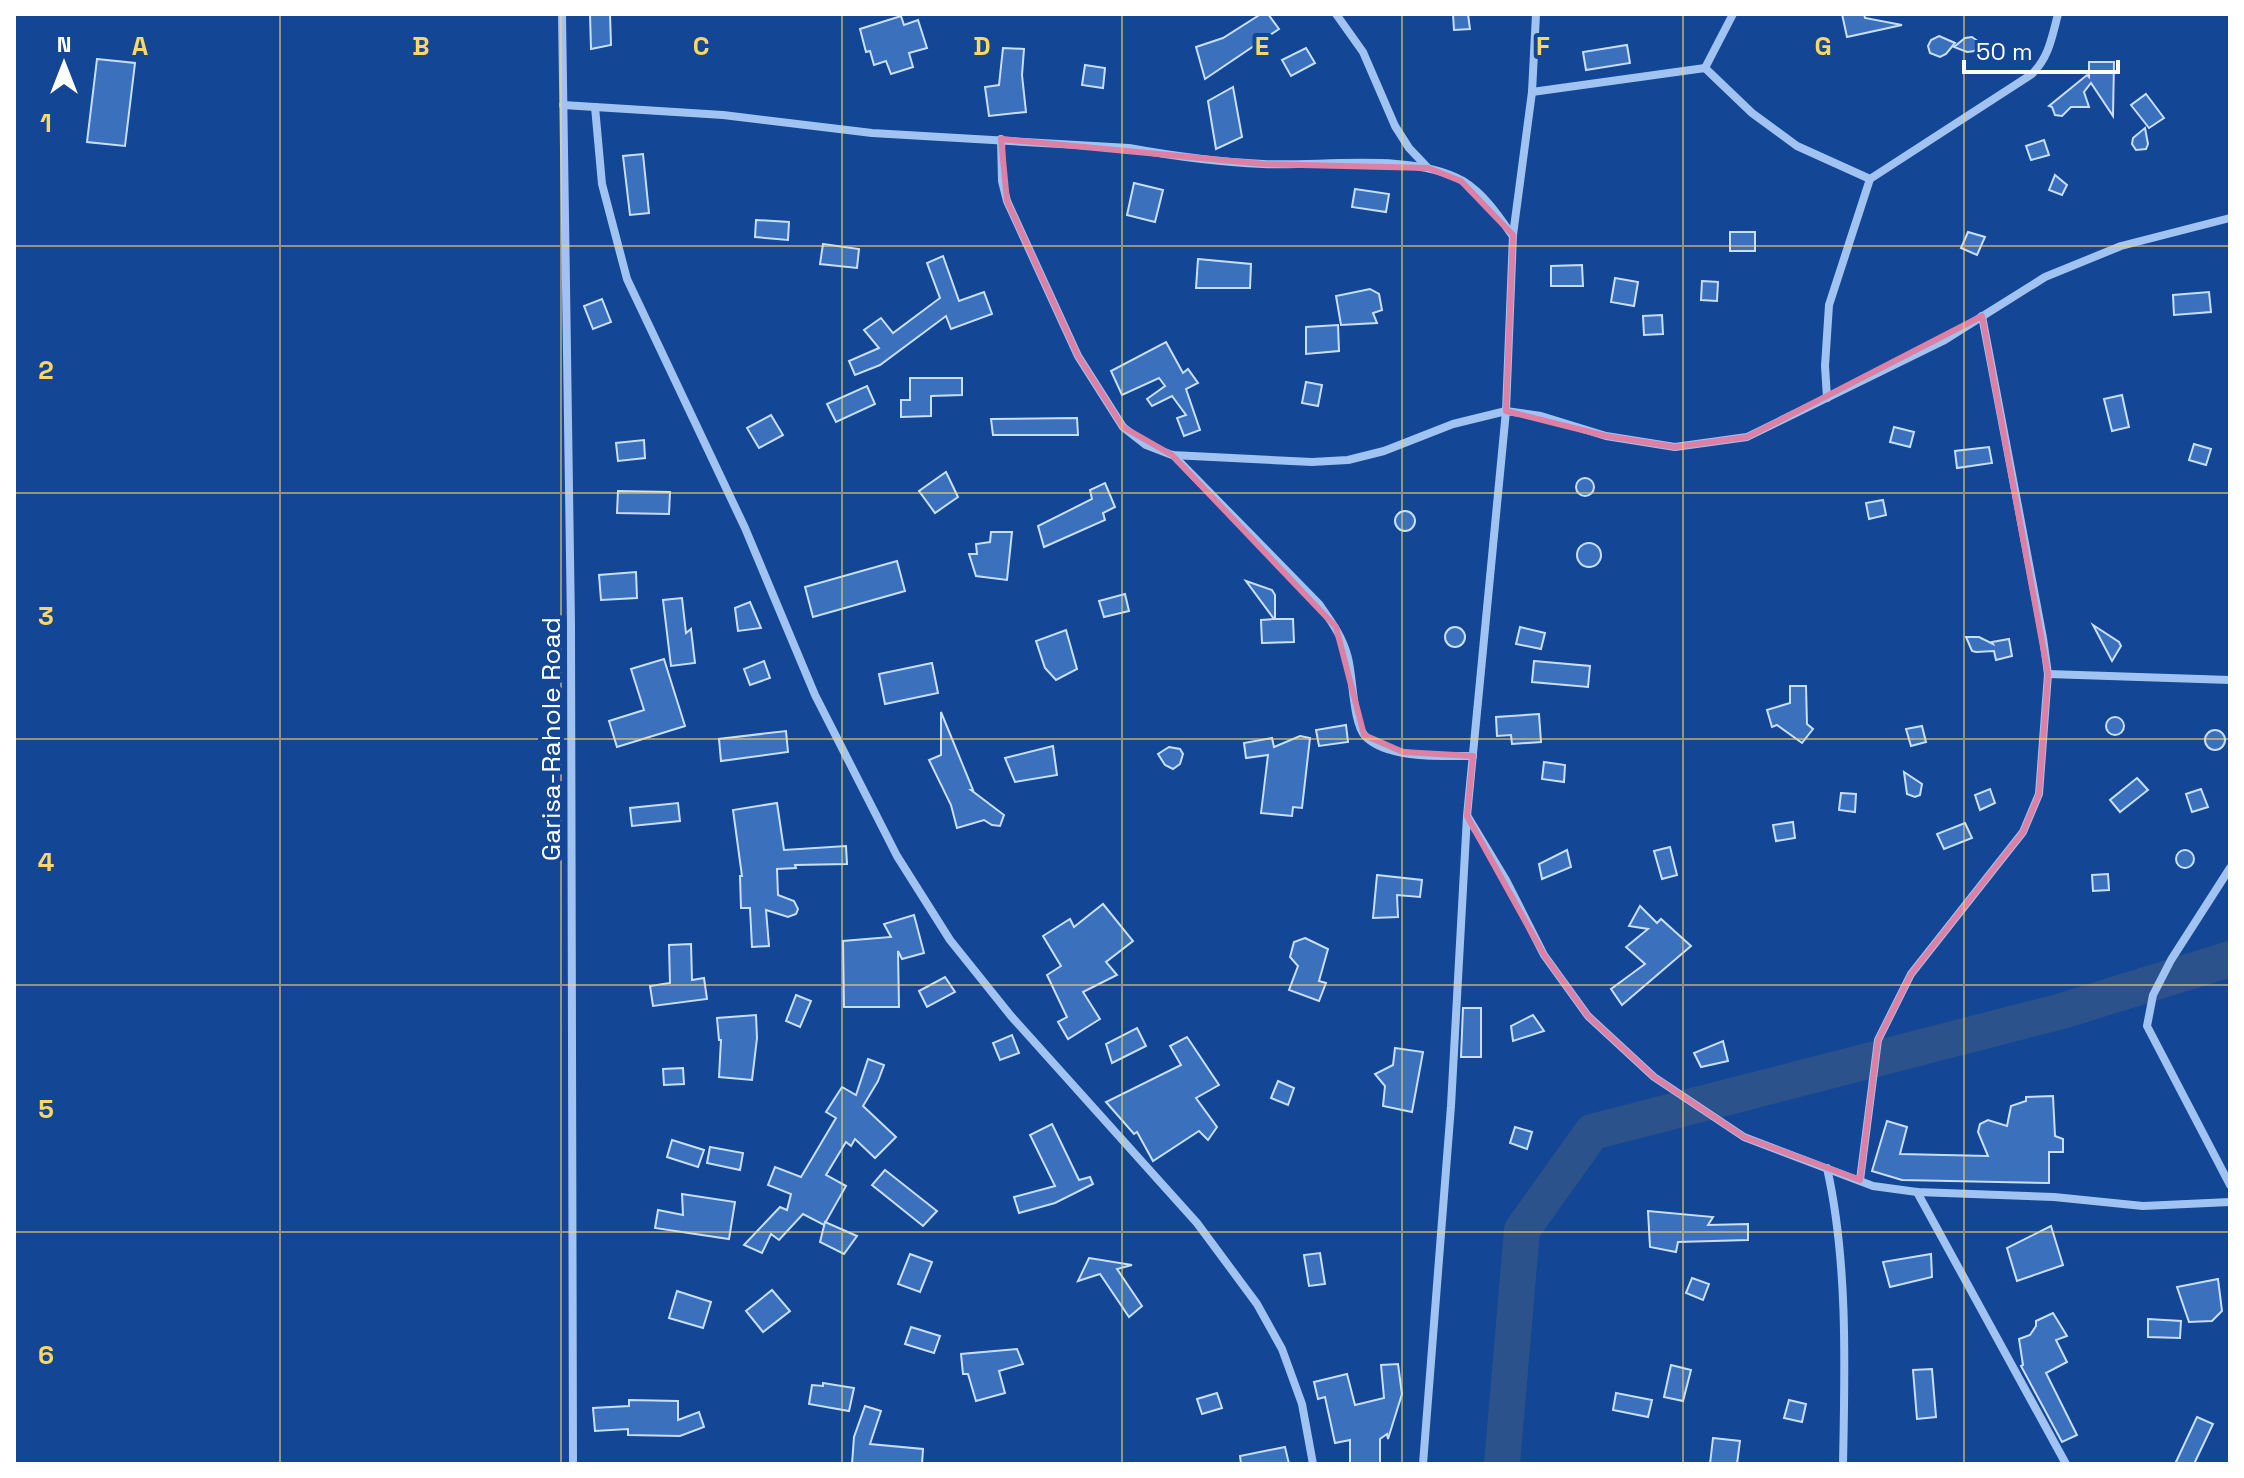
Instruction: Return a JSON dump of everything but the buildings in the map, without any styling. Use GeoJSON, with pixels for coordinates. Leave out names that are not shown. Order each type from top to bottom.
{"type":"FeatureCollection","features":[{"type":"Feature","properties":{"kind":"street","name":"Garisa-Rahole Road"},"geometry":{"type":"LineString","coordinates":[[562,14],[571,624],[573,1464]]}},
{"type":"Feature","properties":{"kind":"street"},"geometry":{"type":"LineString","coordinates":[[1336,14],[1363,52],[1395,126],[1409,148],[1428,168]]}},
{"type":"Feature","properties":{"kind":"street"},"geometry":{"type":"LineString","coordinates":[[1423,1464],[1451,1106],[1467,816],[1506,411],[1513,235],[1532,92],[1536,14]]}},
{"type":"Feature","properties":{"kind":"street"},"geometry":{"type":"LineString","coordinates":[[1705,68],[1733,14]]}},
{"type":"Feature","properties":{"kind":"street"},"geometry":{"type":"LineString","coordinates":[[1827,398],[1825,366],[1829,305],[1870,179],[2032,74],[2049,51],[2058,14]]}},
{"type":"Feature","properties":{"kind":"street"},"geometry":{"type":"LineString","coordinates":[[1532,92],[1705,68]]}},
{"type":"Feature","properties":{"kind":"street"},"geometry":{"type":"LineString","coordinates":[[1705,68],[1752,113],[1797,146],[1870,179]]}},
{"type":"Feature","properties":{"kind":"street"},"geometry":{"type":"LineString","coordinates":[[563,105],[723,115],[872,133],[1129,148],[1166,155],[1263,164],[1379,164],[1428,168],[1461,181],[1481,195],[1513,235]]}},
{"type":"Feature","properties":{"kind":"street"},"geometry":{"type":"LineString","coordinates":[[595,107],[602,184],[627,279],[745,528],[815,695],[890,843],[950,940],[1011,1016],[1197,1223],[1257,1304],[1282,1349],[1302,1404],[1313,1464]]}},
{"type":"Feature","properties":{"kind":"street"},"geometry":{"type":"LineString","coordinates":[[1001,139],[1002,181],[1007,201],[1078,356],[1123,427],[1146,445],[1172,455],[1312,462],[1348,460],[1384,451],[1453,424],[1506,411],[1541,416],[1606,436],[1675,447],[1747,437],[1943,341],[2045,277],[2121,246],[2230,218]]}},
{"type":"Feature","properties":{"kind":"street"},"geometry":{"type":"LineString","coordinates":[[1860,1180],[1878,1040],[1911,974],[2023,832],[2039,794],[2048,674],[1982,316]]}},
{"type":"Feature","properties":{"kind":"street"},"geometry":{"type":"LineString","coordinates":[[1172,455],[1319,604],[1336,627],[1347,655],[1357,715],[1364,735],[1381,746],[1403,752],[1473,756]]}},
{"type":"Feature","properties":{"kind":"street"},"geometry":{"type":"LineString","coordinates":[[2048,674],[2230,680]]}},
{"type":"Feature","properties":{"kind":"street"},"geometry":{"type":"LineString","coordinates":[[1467,816],[1506,880],[1544,955],[1588,1016],[1654,1077],[1744,1137],[1873,1186],[1917,1192],[2054,1197],[2143,1206],[2230,1202]]}},
{"type":"Feature","properties":{"kind":"street"},"geometry":{"type":"LineString","coordinates":[[2230,868],[2171,960],[2153,995],[2147,1026],[2230,1185]]}},
{"type":"Feature","properties":{"kind":"street"},"geometry":{"type":"LineString","coordinates":[[1827,1168],[1836,1208],[1843,1326],[1843,1464]]}},
{"type":"Feature","properties":{"kind":"street"},"geometry":{"type":"LineString","coordinates":[[1917,1192],[2066,1464]]}},
{"type":"Feature","properties":{"kind":"highlighted area"},"geometry":{"type":"Polygon","coordinates":[[[1001,139],[1263,164],[1428,168],[1461,181],[1513,235],[1506,411],[1606,436],[1675,447],[1747,437],[1982,316],[2048,674],[2039,794],[2023,832],[1911,974],[1878,1040],[1860,1180],[1744,1137],[1654,1077],[1588,1016],[1544,955],[1467,816],[1473,756],[1403,752],[1364,735],[1336,627],[1172,455],[1123,427],[1078,356],[1007,201],[1001,139]]]}},
{"type":"Feature","properties":{"kind":"waterway"},"geometry":{"type":"LineString","coordinates":[[1502,1464],[1522,1230],[1592,1132],[2062,1011],[2230,959]]}}]}
